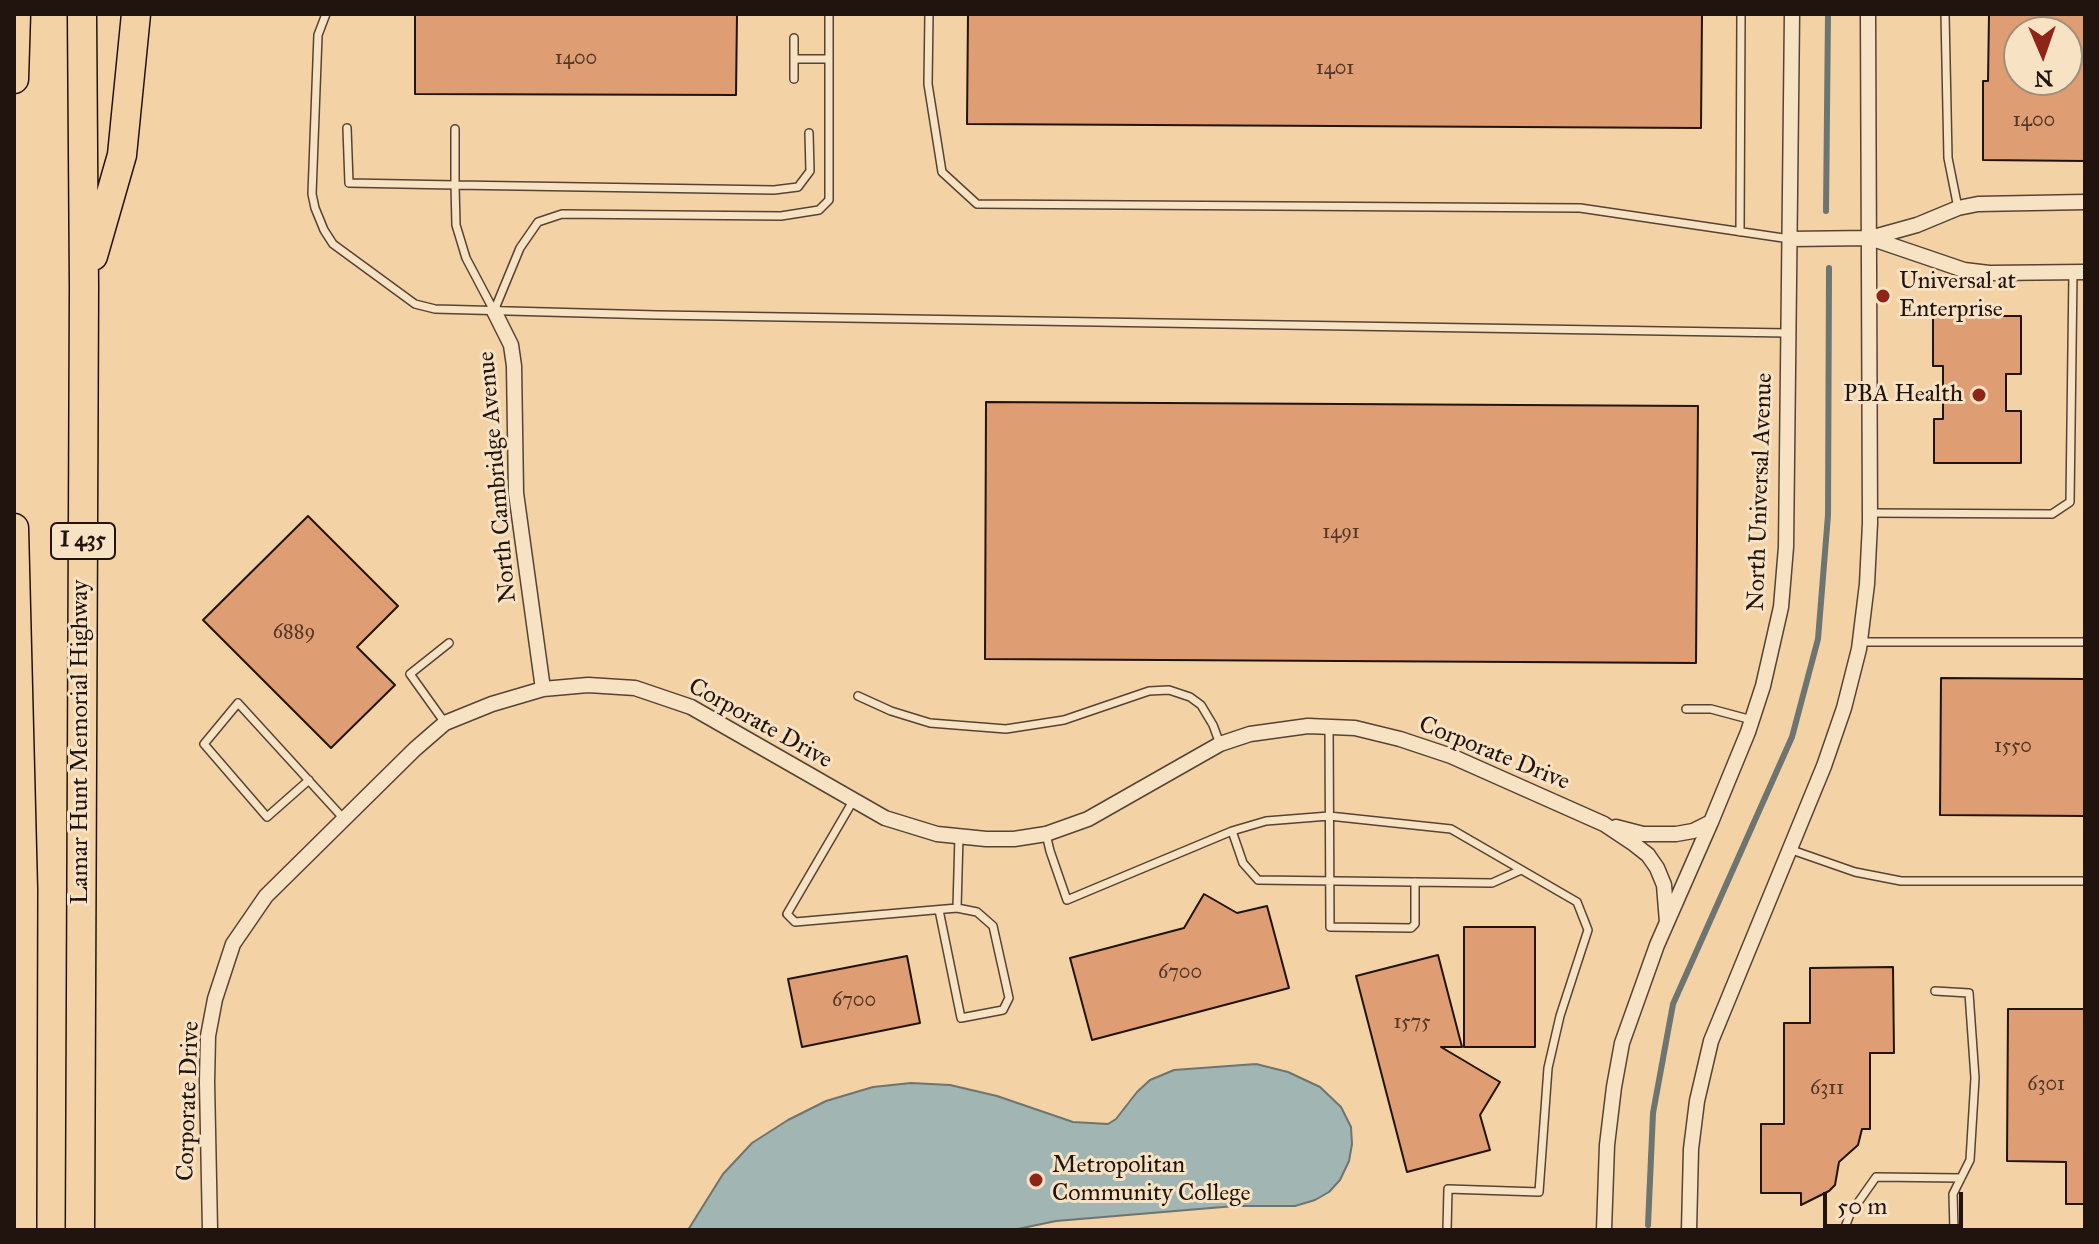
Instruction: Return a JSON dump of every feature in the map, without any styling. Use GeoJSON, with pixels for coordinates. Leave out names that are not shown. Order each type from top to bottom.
{"type":"FeatureCollection","features":[{"type":"Feature","properties":{"kind":"highway"},"geometry":{"type":"LineString","coordinates":[[14,79],[16,14]]}},
{"type":"Feature","properties":{"kind":"highway","name":"Lamar Hunt Memorial Highway"},"geometry":{"type":"LineString","coordinates":[[80,1230],[84,287],[82,14]]}},
{"type":"Feature","properties":{"kind":"highway"},"geometry":{"type":"LineString","coordinates":[[84,287],[122,155],[136,14]]}},
{"type":"Feature","properties":{"kind":"highway"},"geometry":{"type":"LineString","coordinates":[[14,528],[23,889],[22,1230]]}},
{"type":"Feature","properties":{"kind":"street","name":"North Universal Avenue"},"geometry":{"type":"LineString","coordinates":[[1604,1230],[1607,1145],[1622,1043],[1667,922],[1752,720],[1781,607],[1786,547],[1792,14]]}},
{"type":"Feature","properties":{"kind":"street"},"geometry":{"type":"LineString","coordinates":[[1689,1230],[1691,1149],[1697,1101],[1711,1041],[1824,766],[1844,708],[1859,642],[1867,584],[1870,513],[1868,14]]}},
{"type":"Feature","properties":{"kind":"street"},"geometry":{"type":"LineString","coordinates":[[1790,239],[1870,238],[1978,204],[2085,202]]}},
{"type":"Feature","properties":{"kind":"street"},"geometry":{"type":"LineString","coordinates":[[1870,238],[1964,270],[1989,273],[2079,272]]}},
{"type":"Feature","properties":{"kind":"street","name":"North Cambridge Avenue"},"geometry":{"type":"LineString","coordinates":[[494,311],[511,345],[514,366],[516,493],[543,689]]}},
{"type":"Feature","properties":{"kind":"street","name":"Corporate Drive"},"geometry":{"type":"LineString","coordinates":[[210,1230],[208,1036],[215,999],[233,944],[266,896],[445,723],[492,704],[543,689],[588,685],[635,688],[691,707],[885,818],[937,834],[1014,839],[1046,834],[1088,819],[1220,744],[1281,728],[1329,725],[1400,739],[1451,756],[1604,824],[1643,834],[1693,831],[1711,822]]}},
{"type":"Feature","properties":{"kind":"street","name":"Corporate Drive"},"geometry":{"type":"LineString","coordinates":[[1604,824],[1641,849],[1657,868],[1664,885],[1667,922]]}},
{"type":"Feature","properties":{"kind":"lane"},"geometry":{"type":"LineString","coordinates":[[326,14],[318,35],[312,194],[324,230],[333,244],[415,304],[435,309],[1788,333]]}},
{"type":"Feature","properties":{"kind":"lane"},"geometry":{"type":"LineString","coordinates":[[494,311],[520,248],[538,222],[562,214],[781,216],[819,210],[829,200],[829,14]]}},
{"type":"Feature","properties":{"kind":"lane"},"geometry":{"type":"LineString","coordinates":[[929,14],[928,84],[942,172],[977,204],[1580,208],[1790,239]]}},
{"type":"Feature","properties":{"kind":"lane"},"geometry":{"type":"LineString","coordinates":[[1740,232],[1741,14]]}},
{"type":"Feature","properties":{"kind":"lane"},"geometry":{"type":"LineString","coordinates":[[1945,14],[1948,158],[1958,208]]}},
{"type":"Feature","properties":{"kind":"lane"},"geometry":{"type":"LineString","coordinates":[[794,38],[794,79]]}},
{"type":"Feature","properties":{"kind":"lane"},"geometry":{"type":"LineString","coordinates":[[794,59],[829,59]]}},
{"type":"Feature","properties":{"kind":"lane"},"geometry":{"type":"LineString","coordinates":[[347,128],[349,183],[774,190],[798,187],[810,171],[809,133]]}},
{"type":"Feature","properties":{"kind":"lane"},"geometry":{"type":"LineString","coordinates":[[455,129],[456,225],[466,258],[494,311]]}},
{"type":"Feature","properties":{"kind":"lane"},"geometry":{"type":"LineString","coordinates":[[1870,513],[2052,514],[2070,502],[2079,272]]}},
{"type":"Feature","properties":{"kind":"lane"},"geometry":{"type":"LineString","coordinates":[[1859,642],[2085,642]]}},
{"type":"Feature","properties":{"kind":"lane"},"geometry":{"type":"LineString","coordinates":[[445,723],[410,674],[449,643]]}},
{"type":"Feature","properties":{"kind":"lane"},"geometry":{"type":"LineString","coordinates":[[858,696],[891,711],[930,723],[1006,729],[1064,720],[1149,691],[1169,690],[1190,697],[1201,705],[1220,744]]}},
{"type":"Feature","properties":{"kind":"lane"},"geometry":{"type":"LineString","coordinates":[[309,780],[267,817],[204,744],[238,703],[309,780],[344,819]]}},
{"type":"Feature","properties":{"kind":"lane"},"geometry":{"type":"LineString","coordinates":[[1686,709],[1711,709],[1752,720]]}},
{"type":"Feature","properties":{"kind":"lane"},"geometry":{"type":"LineString","coordinates":[[1329,725],[1330,927],[1411,928],[1415,924],[1415,882]]}},
{"type":"Feature","properties":{"kind":"lane"},"geometry":{"type":"LineString","coordinates":[[853,801],[787,914],[795,922],[957,908],[977,912],[993,926],[1009,998],[1003,1010],[961,1018],[939,910]]}},
{"type":"Feature","properties":{"kind":"lane"},"geometry":{"type":"LineString","coordinates":[[1046,834],[1067,900],[1232,831],[1266,821],[1329,816],[1451,829],[1577,902],[1588,930],[1560,1016],[1548,1068],[1539,1192],[1448,1189],[1447,1230]]}},
{"type":"Feature","properties":{"kind":"lane"},"geometry":{"type":"LineString","coordinates":[[1232,831],[1243,863],[1258,880],[1492,883],[1521,870]]}},
{"type":"Feature","properties":{"kind":"lane"},"geometry":{"type":"LineString","coordinates":[[957,908],[959,836]]}},
{"type":"Feature","properties":{"kind":"lane"},"geometry":{"type":"LineString","coordinates":[[1789,849],[1855,872],[1901,881],[2085,881]]}},
{"type":"Feature","properties":{"kind":"lane"},"geometry":{"type":"LineString","coordinates":[[1935,991],[1969,993],[1975,1078],[1970,1160],[1953,1194],[1954,1230]]}},
{"type":"Feature","properties":{"kind":"lane"},"geometry":{"type":"LineString","coordinates":[[1844,1230],[1850,1214],[1876,1177],[1961,1178]]}},
{"type":"Feature","properties":{"kind":"shaded area","name":"Metropolitan Community College"},"geometry":{"type":"Polygon","coordinates":[[[1256,1064],[1288,1072],[1320,1087],[1341,1107],[1351,1127],[1349,1161],[1340,1180],[1329,1192],[1315,1200],[1295,1206],[1235,1206],[1056,1221],[1013,1230],[688,1230],[723,1174],[752,1143],[826,1101],[873,1087],[911,1083],[950,1085],[997,1096],[1073,1122],[1108,1124],[1150,1080],[1174,1070],[1256,1064]]]}},
{"type":"Feature","properties":{"kind":"building"},"geometry":{"type":"Polygon","coordinates":[[[415,14],[737,14],[736,95],[415,94],[415,14]]]}},
{"type":"Feature","properties":{"kind":"building"},"geometry":{"type":"Polygon","coordinates":[[[968,14],[1702,14],[1701,128],[967,124],[968,14]]]}},
{"type":"Feature","properties":{"kind":"building"},"geometry":{"type":"Polygon","coordinates":[[[1989,14],[2085,14],[2085,161],[1983,160],[1983,81],[1988,81],[1989,14]]]}},
{"type":"Feature","properties":{"kind":"building"},"geometry":{"type":"Polygon","coordinates":[[[1933,316],[2021,316],[2021,374],[2006,374],[2006,411],[2021,411],[2021,463],[1934,463],[1934,419],[1943,419],[1943,366],[1933,366],[1933,316]]]}},
{"type":"Feature","properties":{"kind":"building"},"geometry":{"type":"Polygon","coordinates":[[[986,402],[1698,406],[1696,663],[985,659],[986,402]]]}},
{"type":"Feature","properties":{"kind":"building"},"geometry":{"type":"Polygon","coordinates":[[[308,516],[398,606],[357,647],[395,685],[331,748],[203,620],[308,516]]]}},
{"type":"Feature","properties":{"kind":"building"},"geometry":{"type":"Polygon","coordinates":[[[1941,678],[2085,679],[2085,816],[1940,815],[1941,678]]]}},
{"type":"Feature","properties":{"kind":"building"},"geometry":{"type":"Polygon","coordinates":[[[1204,894],[1237,913],[1267,906],[1289,988],[1092,1040],[1070,958],[1184,928],[1204,894]]]}},
{"type":"Feature","properties":{"kind":"building"},"geometry":{"type":"Polygon","coordinates":[[[1464,927],[1535,927],[1535,1047],[1464,1047],[1464,927]]]}},
{"type":"Feature","properties":{"kind":"building"},"geometry":{"type":"Polygon","coordinates":[[[1438,955],[1462,1047],[1441,1047],[1500,1082],[1480,1115],[1490,1150],[1407,1172],[1356,976],[1438,955]]]}},
{"type":"Feature","properties":{"kind":"building"},"geometry":{"type":"Polygon","coordinates":[[[907,956],[920,1023],[802,1047],[788,979],[907,956]]]}},
{"type":"Feature","properties":{"kind":"building"},"geometry":{"type":"Polygon","coordinates":[[[1893,967],[1894,1053],[1870,1053],[1870,1129],[1862,1129],[1858,1145],[1839,1162],[1835,1185],[1829,1191],[1801,1205],[1801,1193],[1761,1193],[1761,1124],[1784,1124],[1784,1023],[1810,1023],[1810,968],[1893,967]]]}},
{"type":"Feature","properties":{"kind":"building"},"geometry":{"type":"Polygon","coordinates":[[[2008,1009],[2085,1009],[2085,1204],[2066,1204],[2066,1162],[2007,1161],[2008,1009]]]}},
{"type":"Feature","properties":{"kind":"waterway"},"geometry":{"type":"LineString","coordinates":[[1826,211],[1828,14]]}},
{"type":"Feature","properties":{"kind":"waterway"},"geometry":{"type":"LineString","coordinates":[[1648,1225],[1653,1113],[1673,1004],[1792,737],[1818,639],[1828,515],[1829,268]]}},
{"type":"Feature","properties":{"kind":"place","name":"Universal at Enterprise"},"geometry":{"type":"Point","coordinates":[1883,296]}},
{"type":"Feature","properties":{"kind":"place","name":"PBA Health"},"geometry":{"type":"Point","coordinates":[1979,395]}},
{"type":"Feature","properties":{"kind":"place","name":"Metropolitan Community College"},"geometry":{"type":"Point","coordinates":[1036,1180]}}]}
